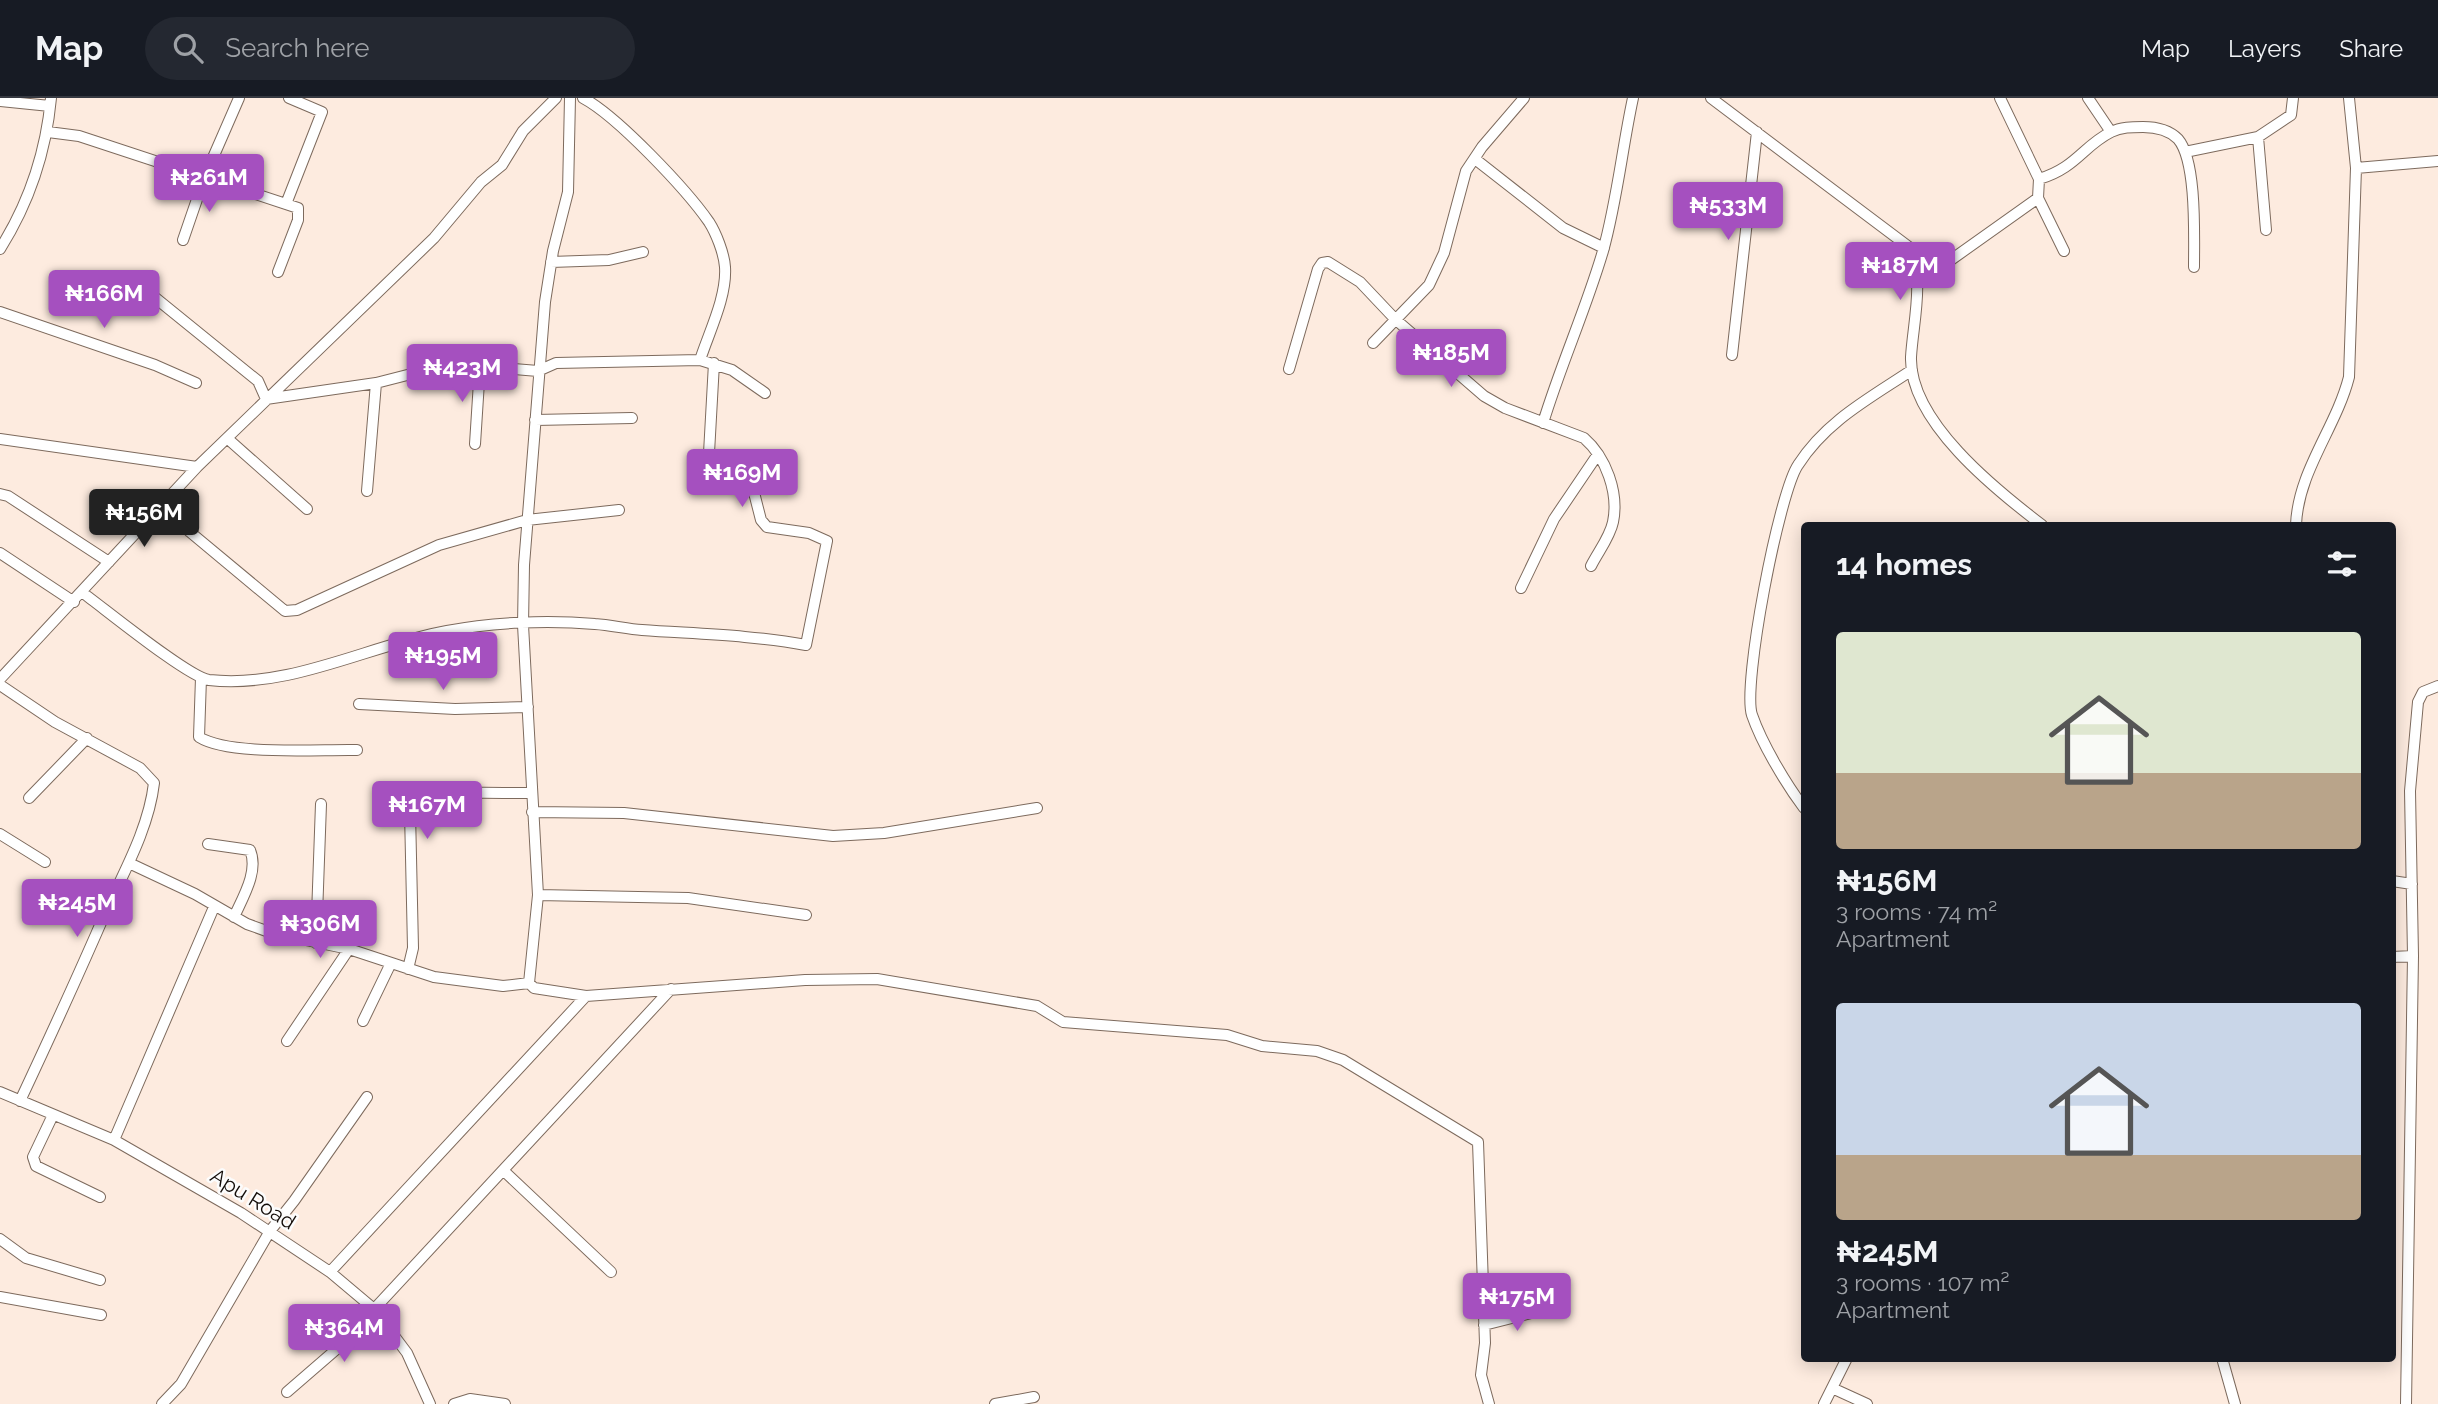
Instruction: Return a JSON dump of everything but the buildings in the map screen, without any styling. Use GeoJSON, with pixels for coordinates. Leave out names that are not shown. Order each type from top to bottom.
{"type":"FeatureCollection","features":[{"type":"Feature","properties":{"kind":"street"},"geometry":{"type":"LineString","coordinates":[[183,240],[205,177],[239,98]]}},
{"type":"Feature","properties":{"kind":"street"},"geometry":{"type":"LineString","coordinates":[[286,204],[322,112],[289,98]]}},
{"type":"Feature","properties":{"kind":"street"},"geometry":{"type":"LineString","coordinates":[[0,679],[83,593],[197,467],[434,238],[481,182],[502,165],[523,131],[556,98]]}},
{"type":"Feature","properties":{"kind":"street"},"geometry":{"type":"LineString","coordinates":[[529,983],[538,895],[523,625],[527,520],[538,371],[551,262],[569,192],[570,98]]}},
{"type":"Feature","properties":{"kind":"street"},"geometry":{"type":"LineString","coordinates":[[583,98],[598,107],[671,176],[710,224],[725,264],[725,278],[700,360]]}},
{"type":"Feature","properties":{"kind":"street"},"geometry":{"type":"LineString","coordinates":[[1373,343],[1395,319],[1414,304],[1437,269],[1459,190],[1475,159],[1524,98]]}},
{"type":"Feature","properties":{"kind":"street"},"geometry":{"type":"LineString","coordinates":[[1543,423],[1563,357],[1590,294],[1604,248],[1633,98]]}},
{"type":"Feature","properties":{"kind":"street"},"geometry":{"type":"LineString","coordinates":[[1711,98],[1905,242],[1912,254],[1917,277],[1913,382],[1926,408],[1954,447],[1985,481],[2038,522]]}},
{"type":"Feature","properties":{"kind":"street"},"geometry":{"type":"LineString","coordinates":[[1728,110],[1734,98]]}},
{"type":"Feature","properties":{"kind":"street"},"geometry":{"type":"LineString","coordinates":[[2000,98],[2039,178],[2038,198],[2064,251]]}},
{"type":"Feature","properties":{"kind":"street"},"geometry":{"type":"LineString","coordinates":[[2088,98],[2111,132]]}},
{"type":"Feature","properties":{"kind":"street"},"geometry":{"type":"LineString","coordinates":[[2185,152],[2258,137],[2291,115],[2293,98]]}},
{"type":"Feature","properties":{"kind":"street"},"geometry":{"type":"LineString","coordinates":[[2296,522],[2297,508],[2309,470],[2343,402],[2349,377],[2356,168],[2349,98]]}},
{"type":"Feature","properties":{"kind":"street"},"geometry":{"type":"LineString","coordinates":[[0,101],[50,102],[48,132],[37,171],[0,249]]}},
{"type":"Feature","properties":{"kind":"street"},"geometry":{"type":"LineString","coordinates":[[2039,178],[2059,173],[2111,132],[2138,127],[2169,131],[2185,152],[2194,210],[2194,267]]}},
{"type":"Feature","properties":{"kind":"street"},"geometry":{"type":"LineString","coordinates":[[48,132],[79,136],[298,208],[300,213],[278,272]]}},
{"type":"Feature","properties":{"kind":"street"},"geometry":{"type":"LineString","coordinates":[[1732,355],[1757,132]]}},
{"type":"Feature","properties":{"kind":"street"},"geometry":{"type":"LineString","coordinates":[[2258,137],[2266,230]]}},
{"type":"Feature","properties":{"kind":"street"},"geometry":{"type":"LineString","coordinates":[[1475,159],[1563,229],[1604,248]]}},
{"type":"Feature","properties":{"kind":"street"},"geometry":{"type":"LineString","coordinates":[[2356,168],[2438,161]]}},
{"type":"Feature","properties":{"kind":"street"},"geometry":{"type":"LineString","coordinates":[[1912,254],[1934,262],[1948,262],[2038,198]]}},
{"type":"Feature","properties":{"kind":"street"},"geometry":{"type":"LineString","coordinates":[[551,262],[609,260],[643,252]]}},
{"type":"Feature","properties":{"kind":"street"},"geometry":{"type":"LineString","coordinates":[[1289,369],[1310,292],[1322,263],[1328,261],[1360,282],[1395,319],[1484,396],[1505,408],[1584,438],[1598,454],[1613,488],[1613,521],[1591,566]]}},
{"type":"Feature","properties":{"kind":"street"},"geometry":{"type":"LineString","coordinates":[[137,284],[258,382],[266,398]]}},
{"type":"Feature","properties":{"kind":"street"},"geometry":{"type":"LineString","coordinates":[[0,312],[155,365],[196,383]]}},
{"type":"Feature","properties":{"kind":"street"},"geometry":{"type":"LineString","coordinates":[[266,398],[376,383],[419,372],[480,366],[538,371],[556,363],[700,360],[732,370],[765,393]]}},
{"type":"Feature","properties":{"kind":"street"},"geometry":{"type":"LineString","coordinates":[[83,593],[201,678],[244,680],[288,674],[447,631],[523,625],[595,624],[638,630],[764,637],[806,645],[828,551],[827,541],[809,533],[767,527],[761,520],[750,477],[714,478],[708,471],[714,363]]}},
{"type":"Feature","properties":{"kind":"street"},"geometry":{"type":"LineString","coordinates":[[475,444],[480,366]]}},
{"type":"Feature","properties":{"kind":"street"},"geometry":{"type":"LineString","coordinates":[[1801,804],[1793,794],[1752,715],[1749,691],[1771,552],[1796,467],[1833,422],[1912,370]]}},
{"type":"Feature","properties":{"kind":"street"},"geometry":{"type":"LineString","coordinates":[[368,491],[376,383]]}},
{"type":"Feature","properties":{"kind":"street"},"geometry":{"type":"LineString","coordinates":[[535,420],[632,418]]}},
{"type":"Feature","properties":{"kind":"street"},"geometry":{"type":"LineString","coordinates":[[0,439],[197,467]]}},
{"type":"Feature","properties":{"kind":"street"},"geometry":{"type":"LineString","coordinates":[[228,439],[307,509]]}},
{"type":"Feature","properties":{"kind":"street"},"geometry":{"type":"LineString","coordinates":[[1521,588],[1554,519],[1598,454]]}},
{"type":"Feature","properties":{"kind":"street"},"geometry":{"type":"LineString","coordinates":[[0,494],[109,562]]}},
{"type":"Feature","properties":{"kind":"street"},"geometry":{"type":"LineString","coordinates":[[163,505],[190,533],[285,611],[297,610],[439,545],[527,520],[619,510]]}},
{"type":"Feature","properties":{"kind":"street"},"geometry":{"type":"LineString","coordinates":[[0,553],[74,602]]}},
{"type":"Feature","properties":{"kind":"street"},"geometry":{"type":"LineString","coordinates":[[201,678],[198,724],[199,737],[205,741],[236,747],[357,750]]}},
{"type":"Feature","properties":{"kind":"street"},"geometry":{"type":"LineString","coordinates":[[0,685],[55,722],[140,768],[154,783],[152,797],[129,863],[55,1031],[20,1101]]}},
{"type":"Feature","properties":{"kind":"street"},"geometry":{"type":"LineString","coordinates":[[2406,1404],[2413,956],[2410,791],[2418,702],[2423,692],[2438,686]]}},
{"type":"Feature","properties":{"kind":"street"},"geometry":{"type":"LineString","coordinates":[[359,704],[455,709],[528,706]]}},
{"type":"Feature","properties":{"kind":"street"},"geometry":{"type":"LineString","coordinates":[[29,798],[87,737]]}},
{"type":"Feature","properties":{"kind":"street"},"geometry":{"type":"LineString","coordinates":[[408,969],[413,948],[410,812],[413,803],[448,795],[531,793]]}},
{"type":"Feature","properties":{"kind":"street"},"geometry":{"type":"LineString","coordinates":[[316,943],[321,803]]}},
{"type":"Feature","properties":{"kind":"street"},"geometry":{"type":"LineString","coordinates":[[532,812],[624,813],[832,836],[884,833],[1037,808]]}},
{"type":"Feature","properties":{"kind":"street"},"geometry":{"type":"LineString","coordinates":[[0,834],[45,862]]}},
{"type":"Feature","properties":{"kind":"street"},"geometry":{"type":"LineString","coordinates":[[208,844],[244,848],[250,850],[254,858],[246,892],[234,917]]}},
{"type":"Feature","properties":{"kind":"street"},"geometry":{"type":"LineString","coordinates":[[129,863],[195,894],[234,917],[272,933],[349,948],[408,969],[475,984],[529,983],[534,988],[586,996],[877,979],[1037,1006],[1063,1022],[1227,1034],[1262,1045],[1317,1051],[1343,1060],[1478,1142],[1485,1343],[1481,1375],[1489,1395],[1489,1404]]}},
{"type":"Feature","properties":{"kind":"street"},"geometry":{"type":"LineString","coordinates":[[2396,882],[2412,884]]}},
{"type":"Feature","properties":{"kind":"street"},"geometry":{"type":"LineString","coordinates":[[538,895],[688,898],[806,915]]}},
{"type":"Feature","properties":{"kind":"street"},"geometry":{"type":"LineString","coordinates":[[114,1140],[214,907]]}},
{"type":"Feature","properties":{"kind":"street"},"geometry":{"type":"LineString","coordinates":[[287,1041],[349,948]]}},
{"type":"Feature","properties":{"kind":"street"},"geometry":{"type":"LineString","coordinates":[[2396,957],[2413,956]]}},
{"type":"Feature","properties":{"kind":"street"},"geometry":{"type":"LineString","coordinates":[[363,1021],[391,963]]}},
{"type":"Feature","properties":{"kind":"street"},"geometry":{"type":"LineString","coordinates":[[287,1392],[339,1347],[671,989]]}},
{"type":"Feature","properties":{"kind":"street"},"geometry":{"type":"LineString","coordinates":[[330,1272],[586,996]]}},
{"type":"Feature","properties":{"kind":"street","name":"Apu Road"},"geometry":{"type":"LineString","coordinates":[[0,1092],[52,1117],[114,1140],[270,1231],[330,1272],[374,1309],[407,1353],[430,1404]]}},
{"type":"Feature","properties":{"kind":"street"},"geometry":{"type":"LineString","coordinates":[[162,1404],[181,1384],[270,1231],[367,1097]]}},
{"type":"Feature","properties":{"kind":"street"},"geometry":{"type":"LineString","coordinates":[[52,1117],[33,1157],[36,1166],[100,1197]]}},
{"type":"Feature","properties":{"kind":"street"},"geometry":{"type":"LineString","coordinates":[[504,1171],[611,1272]]}},
{"type":"Feature","properties":{"kind":"street"},"geometry":{"type":"LineString","coordinates":[[0,1239],[26,1258],[100,1280]]}},
{"type":"Feature","properties":{"kind":"street"},"geometry":{"type":"LineString","coordinates":[[0,1297],[101,1315]]}},
{"type":"Feature","properties":{"kind":"street"},"geometry":{"type":"LineString","coordinates":[[1483,1325],[1543,1310]]}},
{"type":"Feature","properties":{"kind":"street"},"geometry":{"type":"LineString","coordinates":[[1824,1404],[1845,1362]]}},
{"type":"Feature","properties":{"kind":"street"},"geometry":{"type":"LineString","coordinates":[[2223,1362],[2235,1404]]}},
{"type":"Feature","properties":{"kind":"street"},"geometry":{"type":"LineString","coordinates":[[1832,1388],[1867,1404]]}},
{"type":"Feature","properties":{"kind":"street"},"geometry":{"type":"LineString","coordinates":[[995,1404],[1034,1397]]}},
{"type":"Feature","properties":{"kind":"street"},"geometry":{"type":"LineString","coordinates":[[454,1404],[470,1399],[505,1404]]}}]}
